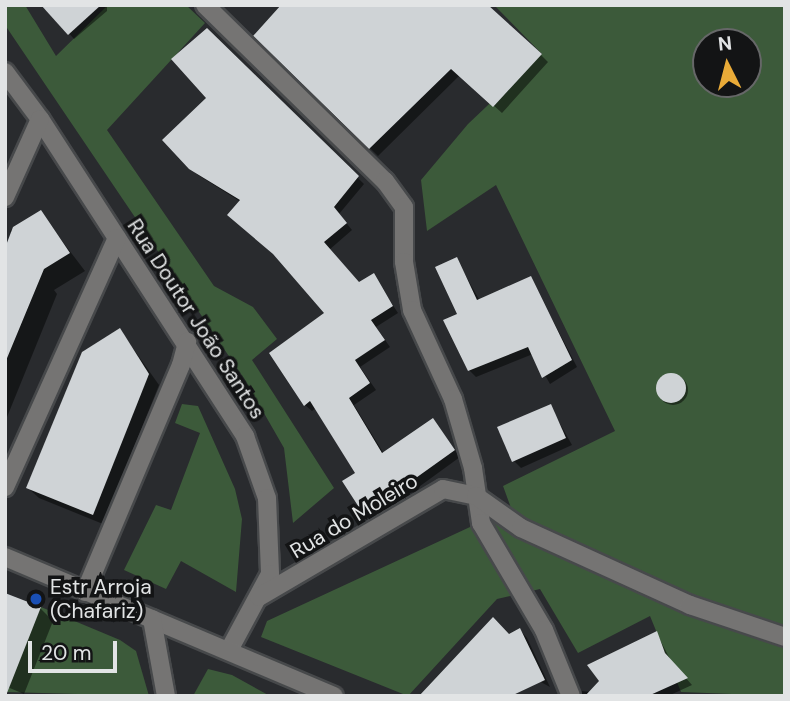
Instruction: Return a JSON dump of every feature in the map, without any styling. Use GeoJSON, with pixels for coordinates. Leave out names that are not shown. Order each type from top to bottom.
{"type":"FeatureCollection","features":[{"type":"Feature","properties":{"kind":"street"},"geometry":{"type":"LineString","coordinates":[[205,5],[385,181],[404,207],[404,262],[412,310],[453,399],[473,468],[481,523],[544,631],[571,696]]}},
{"type":"Feature","properties":{"kind":"street","name":"Rua Doutor João Santos"},"geometry":{"type":"LineString","coordinates":[[5,72],[40,119],[187,342],[245,436],[267,498],[270,574],[229,650]]}},
{"type":"Feature","properties":{"kind":"street"},"geometry":{"type":"LineString","coordinates":[[5,197],[40,119]]}},
{"type":"Feature","properties":{"kind":"street"},"geometry":{"type":"LineString","coordinates":[[5,487],[117,238]]}},
{"type":"Feature","properties":{"kind":"street"},"geometry":{"type":"LineString","coordinates":[[85,592],[181,365],[187,342]]}},
{"type":"Feature","properties":{"kind":"street","name":"Rua do Moleiro"},"geometry":{"type":"LineString","coordinates":[[259,597],[443,489],[476,496]]}},
{"type":"Feature","properties":{"kind":"street"},"geometry":{"type":"LineString","coordinates":[[476,496],[520,528],[690,605],[785,637]]}},
{"type":"Feature","properties":{"kind":"street"},"geometry":{"type":"LineString","coordinates":[[5,557],[334,696]]}},
{"type":"Feature","properties":{"kind":"street"},"geometry":{"type":"LineString","coordinates":[[152,619],[166,696]]}},
{"type":"Feature","properties":{"kind":"green space"},"geometry":{"type":"Polygon","coordinates":[[[5,5],[25,5],[56,56],[108,5],[186,5],[205,23],[107,130],[214,286],[253,307],[277,339],[252,360],[334,488],[293,523],[284,448],[245,380],[5,25],[5,5]]]}},
{"type":"Feature","properties":{"kind":"green space"},"geometry":{"type":"Polygon","coordinates":[[[494,5],[785,5],[785,696],[681,692],[650,616],[578,653],[540,589],[497,599],[408,696],[261,637],[267,621],[511,508],[503,486],[615,431],[496,185],[427,231],[421,180],[468,124],[542,54],[494,5]]]}},
{"type":"Feature","properties":{"kind":"green space"},"geometry":{"type":"Polygon","coordinates":[[[182,404],[198,406],[235,489],[242,519],[236,592],[181,561],[166,589],[124,570],[156,505],[171,510],[200,433],[175,423],[182,404]]]}},
{"type":"Feature","properties":{"kind":"green space"},"geometry":{"type":"Polygon","coordinates":[[[41,607],[120,640],[136,651],[149,696],[5,692],[41,607]]]}},
{"type":"Feature","properties":{"kind":"green space"},"geometry":{"type":"Polygon","coordinates":[[[208,669],[232,675],[270,696],[193,696],[208,669]]]}},
{"type":"Feature","properties":{"kind":"building"},"geometry":{"type":"Polygon","coordinates":[[[41,5],[101,5],[68,35],[41,5]]]}},
{"type":"Feature","properties":{"kind":"building"},"geometry":{"type":"Polygon","coordinates":[[[281,5],[488,5],[542,54],[493,107],[451,69],[369,149],[253,36],[281,5]]]}},
{"type":"Feature","properties":{"kind":"building"},"geometry":{"type":"Polygon","coordinates":[[[207,28],[359,176],[334,207],[347,223],[324,242],[359,282],[374,273],[393,306],[371,320],[385,340],[355,360],[370,383],[349,398],[382,453],[433,418],[455,450],[364,515],[342,481],[355,473],[310,401],[304,406],[269,353],[324,313],[273,254],[227,215],[240,200],[189,169],[162,140],[206,98],[171,59],[207,28]]]}},
{"type":"Feature","properties":{"kind":"building"},"geometry":{"type":"Polygon","coordinates":[[[41,210],[70,253],[44,269],[5,363],[5,248],[13,227],[41,210]]]}},
{"type":"Feature","properties":{"kind":"building"},"geometry":{"type":"Polygon","coordinates":[[[457,257],[477,300],[531,276],[572,360],[542,378],[528,347],[468,371],[443,320],[457,314],[435,267],[457,257]]]}},
{"type":"Feature","properties":{"kind":"building"},"geometry":{"type":"Polygon","coordinates":[[[120,328],[149,374],[93,515],[26,488],[82,352],[120,328]]]}},
{"type":"Feature","properties":{"kind":"building"},"geometry":{"type":"Polygon","coordinates":[[[671,373],[682,377],[686,388],[682,399],[671,403],[660,399],[656,388],[660,377],[671,373]]]}},
{"type":"Feature","properties":{"kind":"building"},"geometry":{"type":"Polygon","coordinates":[[[551,404],[566,438],[512,462],[497,427],[551,404]]]}},
{"type":"Feature","properties":{"kind":"building"},"geometry":{"type":"Polygon","coordinates":[[[5,593],[41,607],[7,693],[5,693],[5,593]]]}},
{"type":"Feature","properties":{"kind":"building"},"geometry":{"type":"Polygon","coordinates":[[[493,617],[509,634],[520,628],[545,680],[511,696],[419,696],[493,617]]]}},
{"type":"Feature","properties":{"kind":"building"},"geometry":{"type":"Polygon","coordinates":[[[657,631],[665,653],[688,678],[648,696],[585,696],[599,681],[587,665],[657,631]]]}},
{"type":"Feature","properties":{"kind":"place","name":"Estr Arroja (Chafariz)"},"geometry":{"type":"Point","coordinates":[36,599]}}]}
